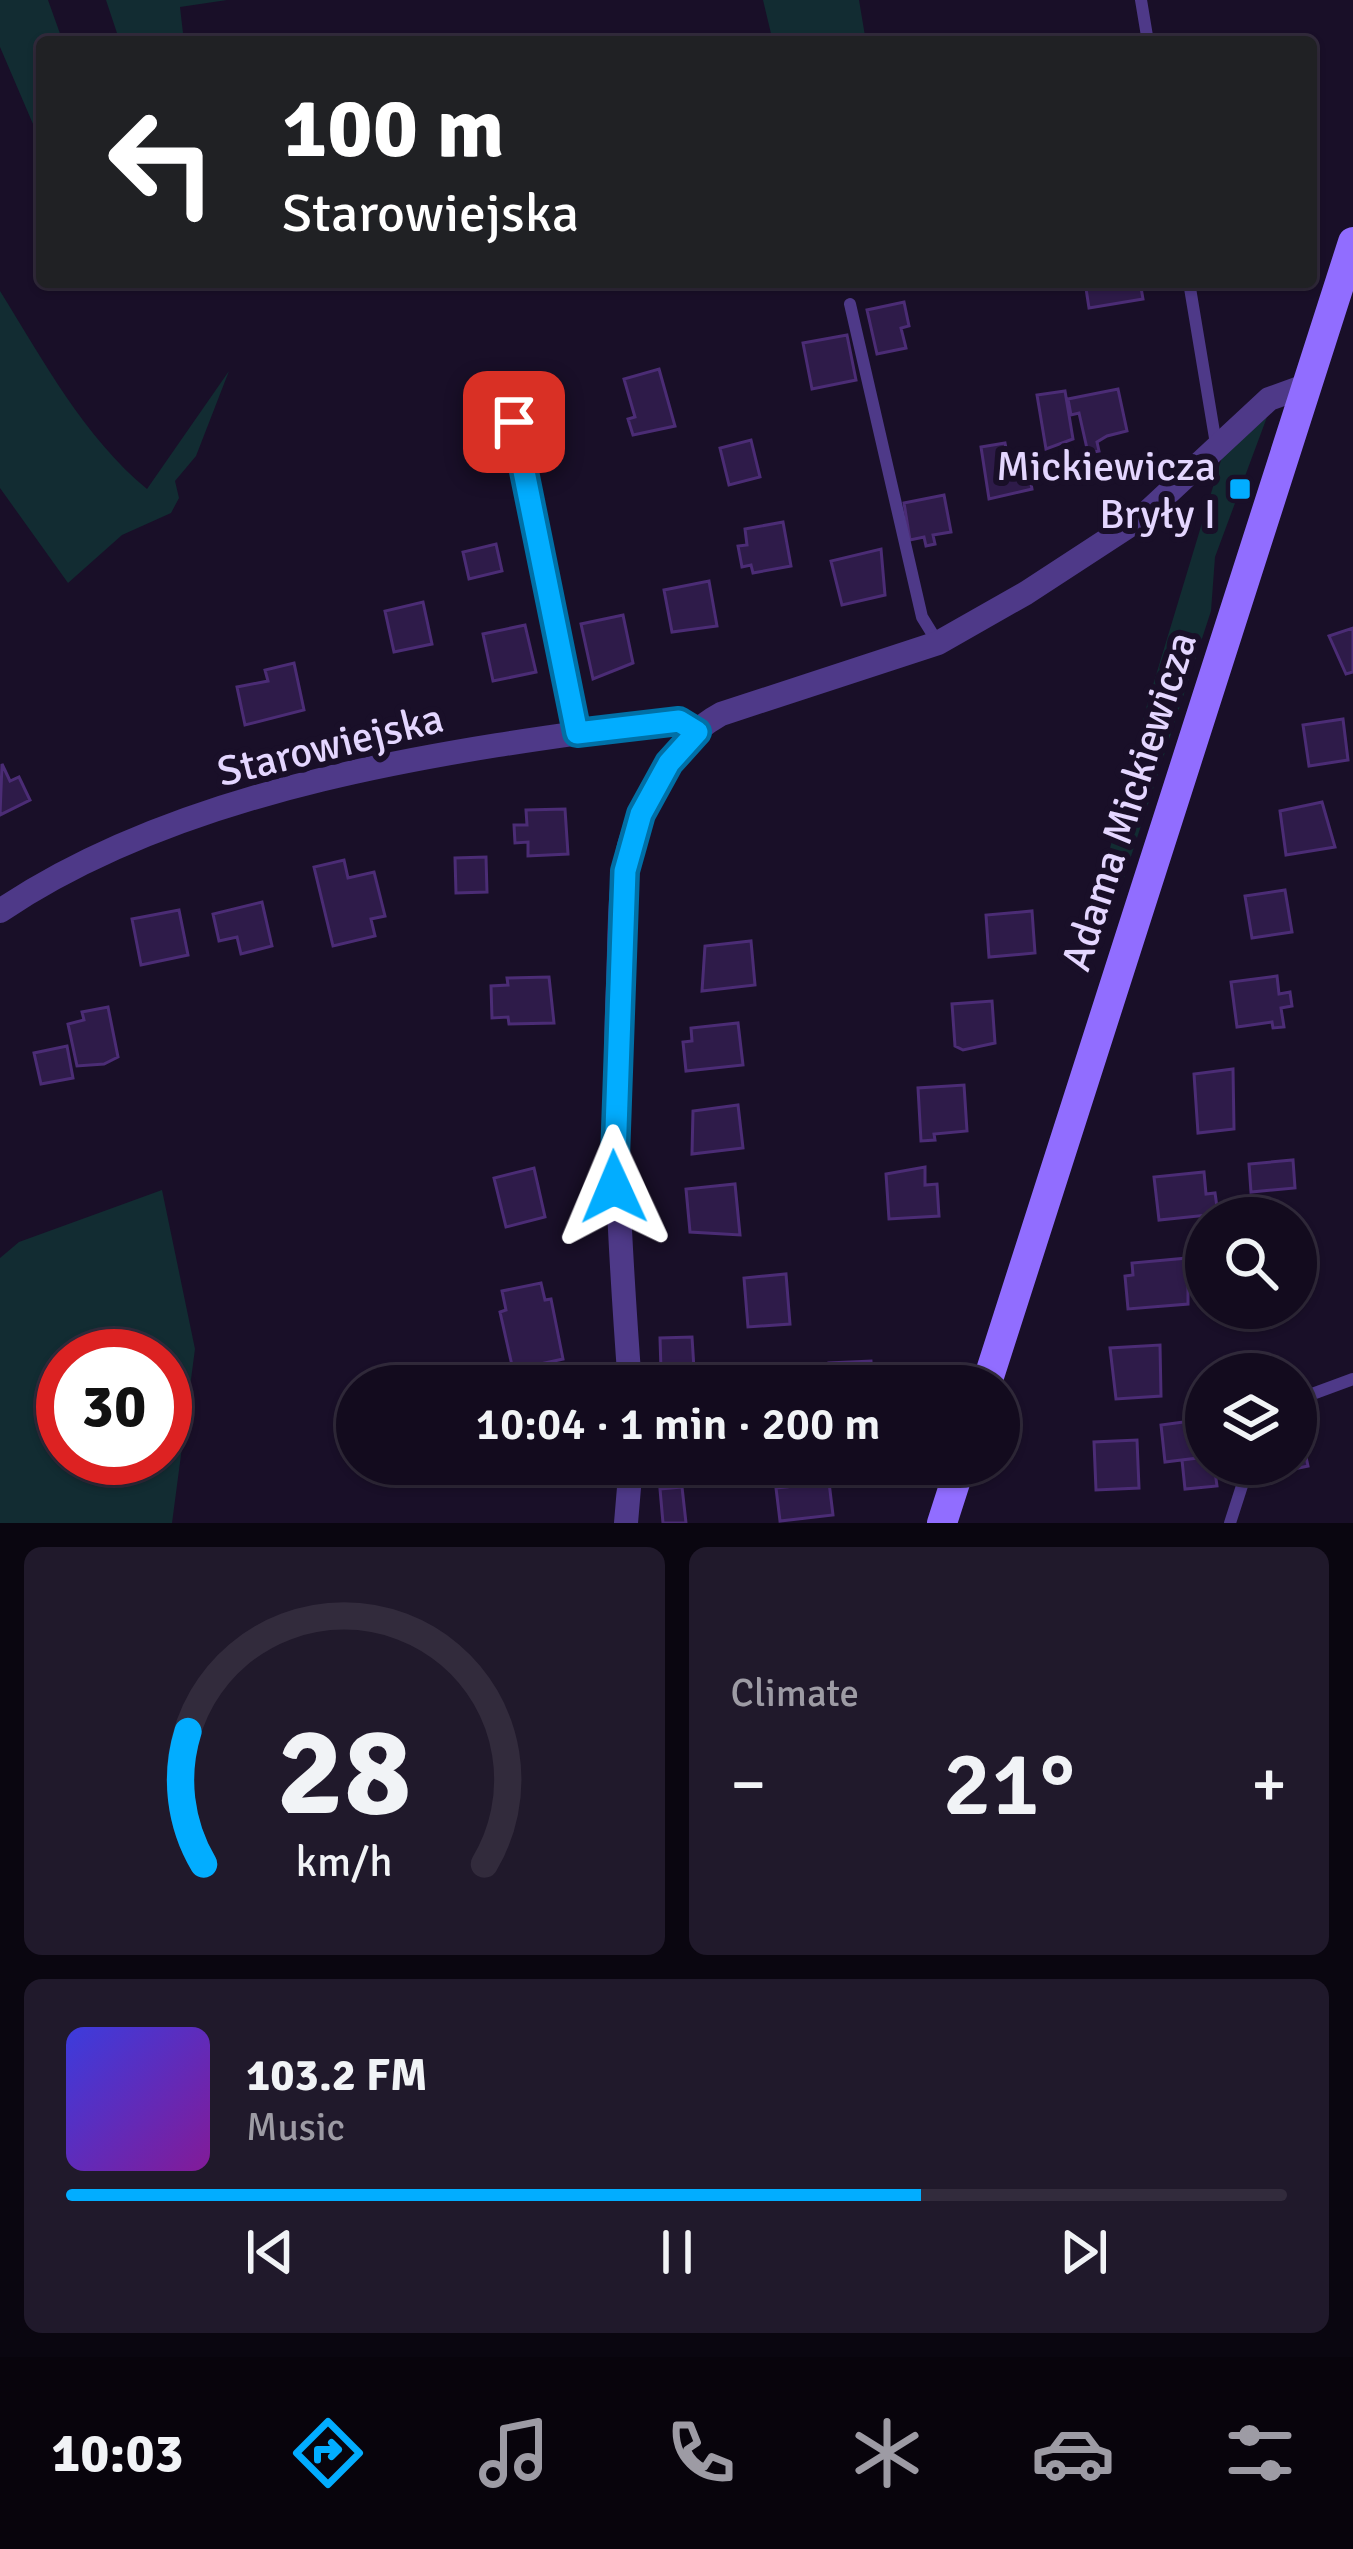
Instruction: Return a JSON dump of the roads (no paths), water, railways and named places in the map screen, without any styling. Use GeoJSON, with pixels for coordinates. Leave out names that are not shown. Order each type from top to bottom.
{"type":"FeatureCollection","features":[{"type":"Feature","properties":{"kind":"street","name":"Adama Mickiewicza"},"geometry":{"type":"LineString","coordinates":[[993,1365],[1353,242]]}},
{"type":"Feature","properties":{"kind":"street"},"geometry":{"type":"LineString","coordinates":[[629,1365],[614,1134],[625,871],[641,814],[669,763],[697,732],[729,711],[938,643],[1141,518],[1270,399],[1305,386]]}},
{"type":"Feature","properties":{"kind":"street","name":"Starowiejska"},"geometry":{"type":"LineString","coordinates":[[0,910],[139,835],[389,762],[679,721],[697,732]]}},
{"type":"Feature","properties":{"kind":"street"},"geometry":{"type":"LineString","coordinates":[[626,1523],[629,1485]]}},
{"type":"Feature","properties":{"kind":"street"},"geometry":{"type":"LineString","coordinates":[[942,1523],[954,1485]]}},
{"type":"Feature","properties":{"kind":"lane"},"geometry":{"type":"LineString","coordinates":[[1141,0],[1147,36]]}},
{"type":"Feature","properties":{"kind":"lane"},"geometry":{"type":"LineString","coordinates":[[1190,288],[1216,446]]}},
{"type":"Feature","properties":{"kind":"lane"},"geometry":{"type":"LineString","coordinates":[[850,304],[922,617],[938,643]]}},
{"type":"Feature","properties":{"kind":"lane"},"geometry":{"type":"LineString","coordinates":[[506,382],[577,733]]}},
{"type":"Feature","properties":{"kind":"lane"},"geometry":{"type":"LineString","coordinates":[[1317,1392],[1353,1379]]}},
{"type":"Feature","properties":{"kind":"lane"},"geometry":{"type":"LineString","coordinates":[[1230,1523],[1242,1485]]}},
{"type":"Feature","properties":{"kind":"place","name":"Mickiewicza Bryły I"},"geometry":{"type":"Point","coordinates":[1240,489]}}]}
